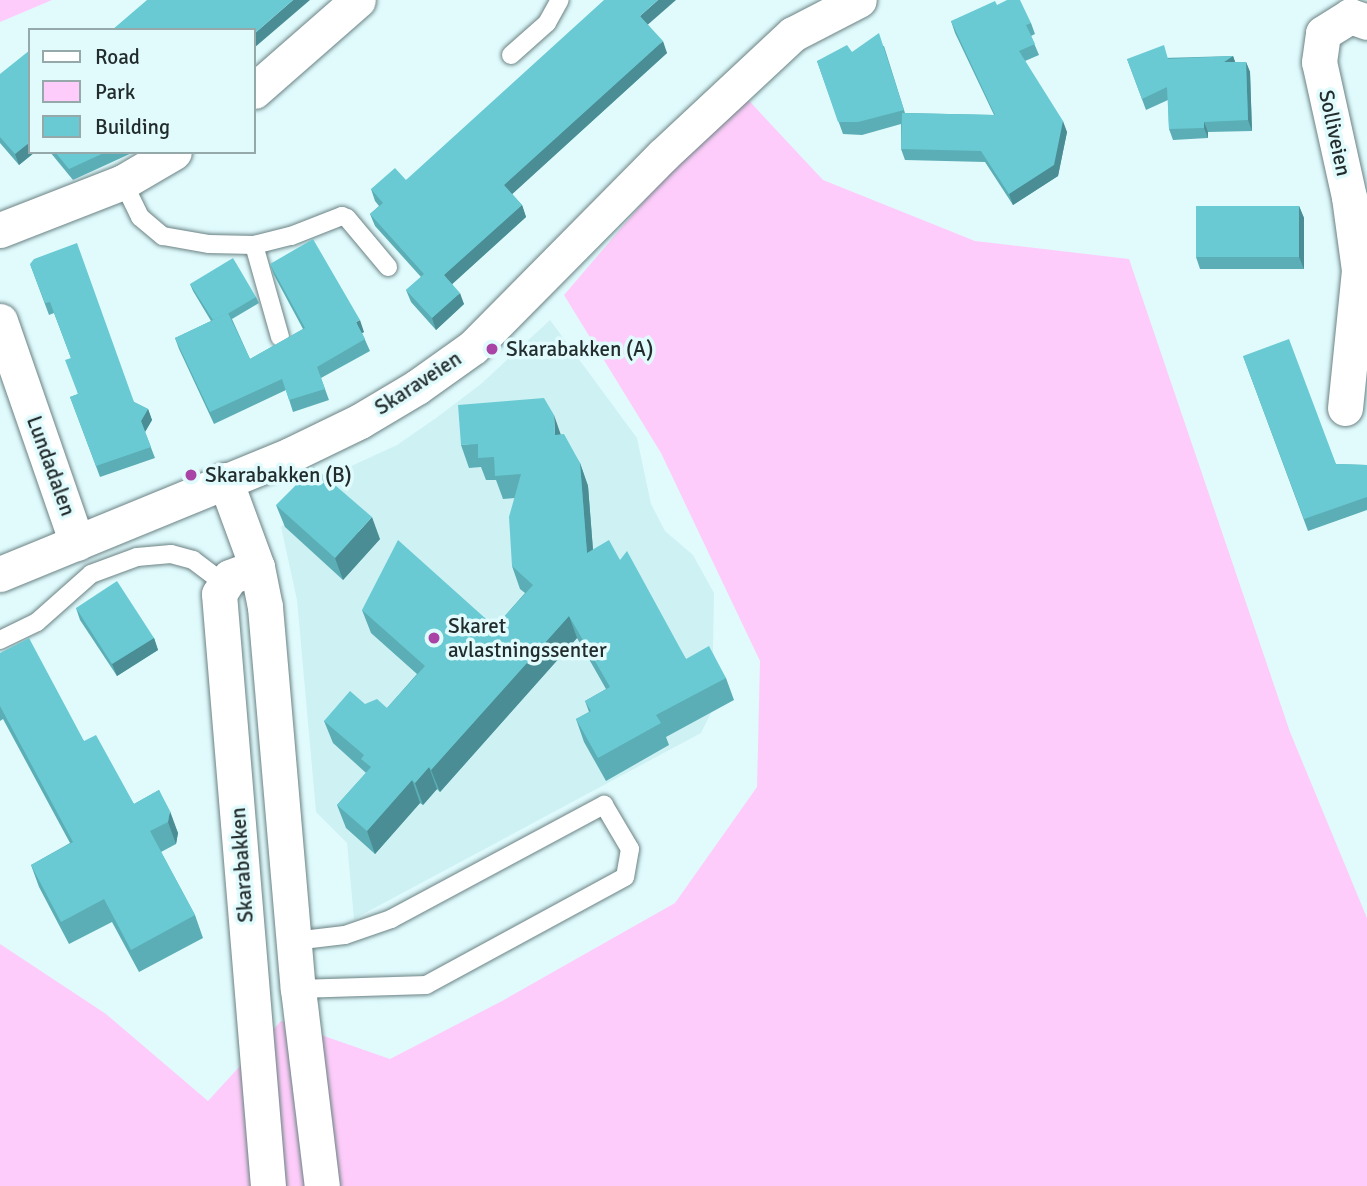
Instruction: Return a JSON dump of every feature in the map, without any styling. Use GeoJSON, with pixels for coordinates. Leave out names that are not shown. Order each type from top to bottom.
{"type":"FeatureCollection","features":[{"type":"Feature","properties":{"kind":"street"},"geometry":{"type":"LineString","coordinates":[[256,90],[358,0]]}},
{"type":"Feature","properties":{"kind":"street","name":"Skaraveien"},"geometry":{"type":"LineString","coordinates":[[0,574],[290,455],[360,421],[417,387],[473,347],[735,86],[793,34],[859,0]]}},
{"type":"Feature","properties":{"kind":"street","name":"Solliveien"},"geometry":{"type":"LineString","coordinates":[[1345,408],[1359,270],[1349,197],[1319,62],[1323,33],[1349,16],[1367,22]]}},
{"type":"Feature","properties":{"kind":"street"},"geometry":{"type":"LineString","coordinates":[[0,230],[123,182],[171,154]]}},
{"type":"Feature","properties":{"kind":"street","name":"Lundadalen"},"geometry":{"type":"LineString","coordinates":[[0,321],[11,394],[68,511],[77,543]]}},
{"type":"Feature","properties":{"kind":"street"},"geometry":{"type":"LineString","coordinates":[[225,480],[257,567],[270,643],[298,989],[322,1186]]}},
{"type":"Feature","properties":{"kind":"street"},"geometry":{"type":"LineString","coordinates":[[224,583],[243,570],[257,567]]}},
{"type":"Feature","properties":{"kind":"street","name":"Skarabakken"},"geometry":{"type":"LineString","coordinates":[[224,583],[219,594],[268,1186]]}},
{"type":"Feature","properties":{"kind":"lane"},"geometry":{"type":"LineString","coordinates":[[511,55],[547,23],[560,0]]}},
{"type":"Feature","properties":{"kind":"lane"},"geometry":{"type":"LineString","coordinates":[[123,182],[140,218],[163,236],[209,244],[254,245],[291,236],[342,216],[347,218],[388,267]]}},
{"type":"Feature","properties":{"kind":"lane"},"geometry":{"type":"LineString","coordinates":[[254,245],[280,337]]}},
{"type":"Feature","properties":{"kind":"lane"},"geometry":{"type":"LineString","coordinates":[[0,640],[37,622],[91,574],[137,557],[171,554],[193,560],[224,583]]}},
{"type":"Feature","properties":{"kind":"lane"},"geometry":{"type":"LineString","coordinates":[[294,941],[345,934],[391,919],[604,805],[630,849],[625,877],[426,985],[298,989]]}},
{"type":"Feature","properties":{"kind":"shaded area"},"geometry":{"type":"Polygon","coordinates":[[[550,320],[637,438],[651,504],[665,531],[693,555],[714,593],[713,652],[717,669],[711,713],[701,733],[354,919],[347,843],[316,812],[297,600],[281,527],[336,473],[397,445],[436,418],[481,384],[550,320]]]}},
{"type":"Feature","properties":{"kind":"green space"},"geometry":{"type":"Polygon","coordinates":[[[0,0],[52,0],[0,22],[0,0]]]}},
{"type":"Feature","properties":{"kind":"green space"},"geometry":{"type":"Polygon","coordinates":[[[739,90],[823,180],[975,241],[1129,259],[1290,732],[1367,918],[1367,1186],[0,1186],[0,944],[106,1014],[208,1101],[281,1021],[390,1059],[502,1001],[675,903],[757,787],[760,661],[661,453],[564,295],[739,90]]]}},
{"type":"Feature","properties":{"kind":"building"},"geometry":{"type":"Polygon","coordinates":[[[147,0],[293,0],[256,32],[256,28],[114,28],[147,0]]]}},
{"type":"Feature","properties":{"kind":"building"},"geometry":{"type":"Polygon","coordinates":[[[604,0],[658,0],[640,16],[663,41],[504,185],[522,205],[444,275],[460,293],[432,318],[406,290],[424,274],[370,214],[383,203],[371,189],[395,168],[406,180],[604,0]]]}},
{"type":"Feature","properties":{"kind":"building"},"geometry":{"type":"Polygon","coordinates":[[[1007,0],[1020,0],[1031,23],[1026,25],[1035,44],[1019,51],[1063,121],[1054,165],[1009,194],[981,151],[901,149],[902,113],[995,115],[951,21],[995,1],[997,5],[1007,0]]]}},
{"type":"Feature","properties":{"kind":"building"},"geometry":{"type":"Polygon","coordinates":[[[879,33],[904,110],[858,122],[838,122],[817,61],[847,45],[852,52],[879,33]]]}},
{"type":"Feature","properties":{"kind":"building"},"geometry":{"type":"Polygon","coordinates":[[[1164,45],[1168,59],[1233,56],[1224,62],[1246,62],[1248,120],[1204,122],[1204,128],[1169,129],[1167,87],[1142,99],[1127,59],[1164,45]]]}},
{"type":"Feature","properties":{"kind":"building"},"geometry":{"type":"Polygon","coordinates":[[[28,52],[28,144],[15,154],[0,137],[0,74],[28,52]]]}},
{"type":"Feature","properties":{"kind":"building"},"geometry":{"type":"Polygon","coordinates":[[[57,154],[102,154],[69,169],[57,154]]]}},
{"type":"Feature","properties":{"kind":"building"},"geometry":{"type":"Polygon","coordinates":[[[1196,206],[1299,206],[1299,257],[1196,257],[1196,206]]]}},
{"type":"Feature","properties":{"kind":"building"},"geometry":{"type":"Polygon","coordinates":[[[313,239],[360,320],[356,322],[365,339],[317,367],[325,389],[289,400],[282,379],[210,412],[175,338],[228,313],[250,359],[305,328],[270,264],[313,239]]]}},
{"type":"Feature","properties":{"kind":"building"},"geometry":{"type":"Polygon","coordinates":[[[77,243],[134,402],[148,409],[141,421],[151,447],[96,466],[70,397],[78,394],[65,360],[71,358],[50,302],[45,303],[30,264],[34,259],[77,243]]]}},
{"type":"Feature","properties":{"kind":"building"},"geometry":{"type":"Polygon","coordinates":[[[233,258],[256,297],[213,320],[190,284],[233,258]]]}},
{"type":"Feature","properties":{"kind":"building"},"geometry":{"type":"Polygon","coordinates":[[[1289,339],[1336,464],[1367,465],[1367,497],[1304,519],[1243,356],[1289,339]]]}},
{"type":"Feature","properties":{"kind":"building","name":"Skaret avlastningssenter"},"geometry":{"type":"Polygon","coordinates":[[[544,398],[554,415],[555,435],[564,434],[580,463],[587,553],[609,540],[620,560],[627,551],[686,659],[709,646],[726,678],[656,715],[661,723],[598,758],[576,719],[591,711],[585,701],[610,687],[569,616],[431,770],[429,767],[415,783],[412,780],[367,831],[337,805],[371,767],[361,759],[364,755],[324,721],[350,691],[365,704],[377,699],[387,708],[425,666],[362,610],[398,540],[495,627],[533,585],[512,566],[509,517],[521,474],[495,476],[494,457],[478,458],[478,444],[461,445],[458,405],[544,398]]]}},
{"type":"Feature","properties":{"kind":"building"},"geometry":{"type":"Polygon","coordinates":[[[314,467],[372,517],[335,558],[276,505],[314,467]]]}},
{"type":"Feature","properties":{"kind":"building"},"geometry":{"type":"Polygon","coordinates":[[[117,581],[154,638],[112,664],[76,608],[117,581]]]}},
{"type":"Feature","properties":{"kind":"building"},"geometry":{"type":"Polygon","coordinates":[[[29,638],[84,741],[96,735],[134,804],[159,790],[170,811],[168,822],[150,831],[195,915],[131,950],[104,899],[61,922],[31,865],[73,842],[0,706],[0,653],[29,638]]]}},
{"type":"Feature","properties":{"kind":"place","name":"Skarabakken (A)"},"geometry":{"type":"Point","coordinates":[492,349]}},
{"type":"Feature","properties":{"kind":"place","name":"Skarabakken (B)"},"geometry":{"type":"Point","coordinates":[191,475]}},
{"type":"Feature","properties":{"kind":"place","name":"Skaret avlastningssenter"},"geometry":{"type":"Point","coordinates":[434,638]}}]}
